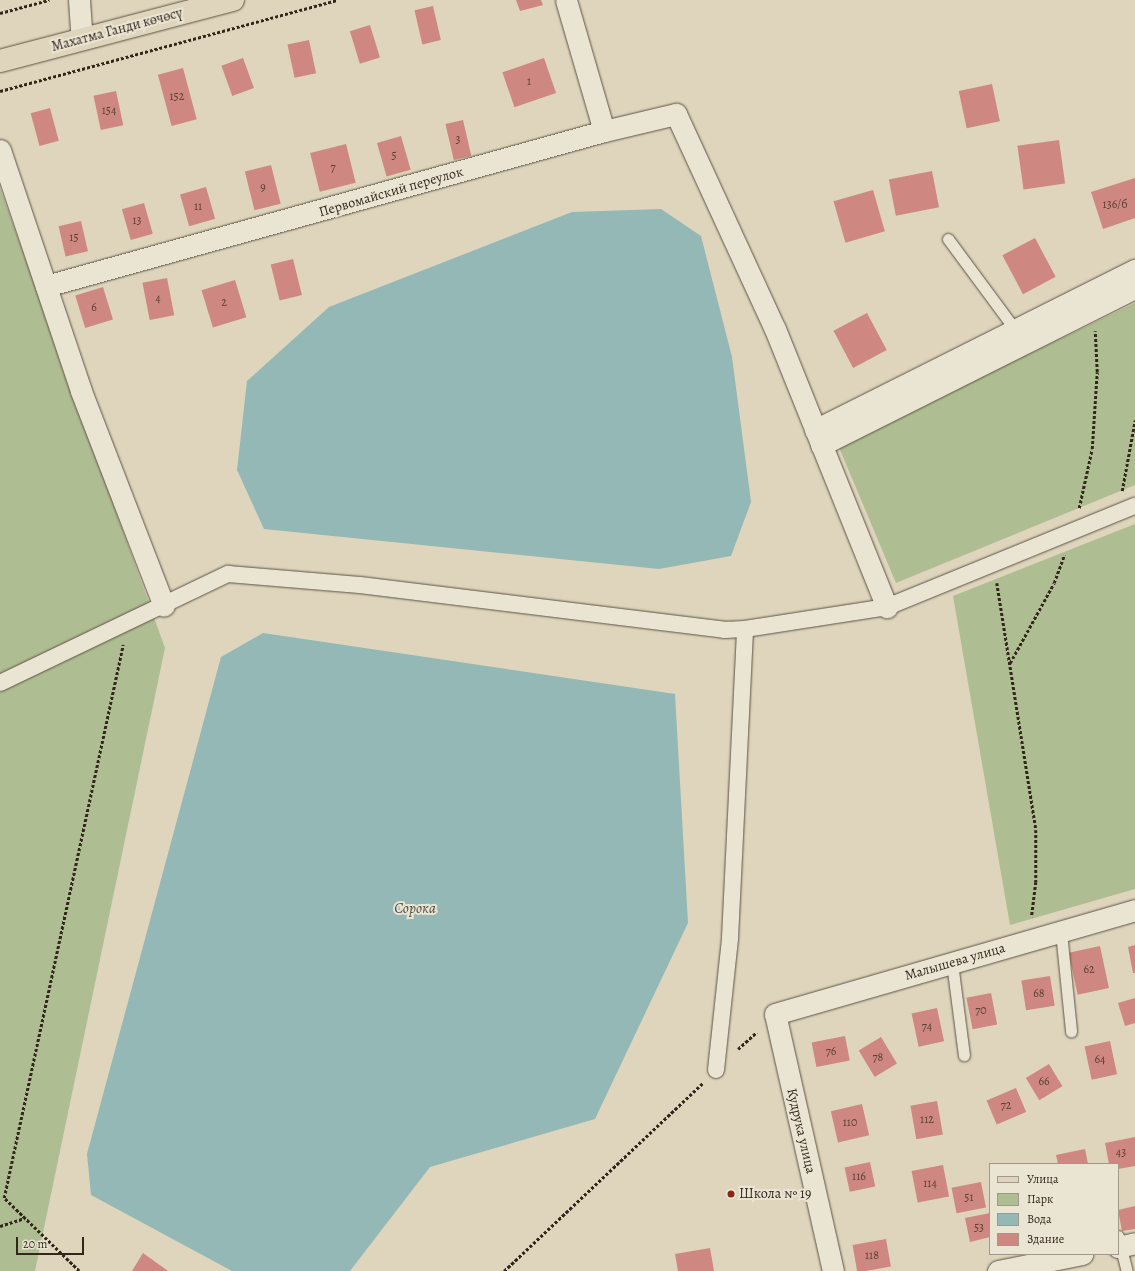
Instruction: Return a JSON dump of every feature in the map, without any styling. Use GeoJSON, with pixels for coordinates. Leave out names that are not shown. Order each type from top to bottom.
{"type":"FeatureCollection","features":[{"type":"Feature","properties":{"kind":"main road","name":"Махатма Ганди көчөсү"},"geometry":{"type":"LineString","coordinates":[[0,61],[233,0]]}},
{"type":"Feature","properties":{"kind":"street"},"geometry":{"type":"LineString","coordinates":[[79,0],[82,39]]}},
{"type":"Feature","properties":{"kind":"street"},"geometry":{"type":"LineString","coordinates":[[566,0],[604,131]]}},
{"type":"Feature","properties":{"kind":"street","name":"Первомайский переулок"},"geometry":{"type":"LineString","coordinates":[[46,286],[604,131],[676,114],[775,329],[818,437]]}},
{"type":"Feature","properties":{"kind":"street"},"geometry":{"type":"LineString","coordinates":[[0,150],[81,391],[164,606]]}},
{"type":"Feature","properties":{"kind":"street"},"geometry":{"type":"LineString","coordinates":[[818,437],[1016,331],[1135,270]]}},
{"type":"Feature","properties":{"kind":"street"},"geometry":{"type":"LineString","coordinates":[[818,437],[1094,309],[1135,288]]}},
{"type":"Feature","properties":{"kind":"street"},"geometry":{"type":"LineString","coordinates":[[818,437],[887,607]]}},
{"type":"Feature","properties":{"kind":"street"},"geometry":{"type":"LineString","coordinates":[[0,683],[164,606],[228,574],[360,586],[724,630],[745,629],[887,607],[1135,506]]}},
{"type":"Feature","properties":{"kind":"street"},"geometry":{"type":"LineString","coordinates":[[716,1070],[730,938],[745,629]]}},
{"type":"Feature","properties":{"kind":"street","name":"Малышева улица"},"geometry":{"type":"LineString","coordinates":[[775,1014],[1135,910]]}},
{"type":"Feature","properties":{"kind":"street","name":"Кудрука улица"},"geometry":{"type":"LineString","coordinates":[[775,1014],[833,1271]]}},
{"type":"Feature","properties":{"kind":"street"},"geometry":{"type":"LineString","coordinates":[[998,1271],[1022,1264],[1076,1255]]}},
{"type":"Feature","properties":{"kind":"lane"},"geometry":{"type":"LineString","coordinates":[[948,239],[1016,331]]}},
{"type":"Feature","properties":{"kind":"lane"},"geometry":{"type":"LineString","coordinates":[[1060,932],[1071,1031]]}},
{"type":"Feature","properties":{"kind":"lane"},"geometry":{"type":"LineString","coordinates":[[952,963],[964,1055]]}},
{"type":"Feature","properties":{"kind":"lane"},"geometry":{"type":"LineString","coordinates":[[1123,1243],[1127,1271]]}},
{"type":"Feature","properties":{"kind":"path"},"geometry":{"type":"LineString","coordinates":[[0,12],[49,0]]}},
{"type":"Feature","properties":{"kind":"path"},"geometry":{"type":"LineString","coordinates":[[0,91],[337,0]]}},
{"type":"Feature","properties":{"kind":"path"},"geometry":{"type":"LineString","coordinates":[[1010,663],[1054,583],[1074,531],[1092,449],[1097,372],[1094,309]]}},
{"type":"Feature","properties":{"kind":"path"},"geometry":{"type":"LineString","coordinates":[[1118,513],[1135,420]]}},
{"type":"Feature","properties":{"kind":"path"},"geometry":{"type":"LineString","coordinates":[[994,563],[1036,830],[1036,882],[1029,941]]}},
{"type":"Feature","properties":{"kind":"path"},"geometry":{"type":"LineString","coordinates":[[4,1198],[128,623]]}},
{"type":"Feature","properties":{"kind":"path"},"geometry":{"type":"LineString","coordinates":[[504,1271],[775,1014]]}},
{"type":"Feature","properties":{"kind":"path"},"geometry":{"type":"LineString","coordinates":[[0,1198],[4,1198],[79,1271]]}},
{"type":"Feature","properties":{"kind":"path"},"geometry":{"type":"LineString","coordinates":[[0,1226],[25,1218]]}},
{"type":"Feature","properties":{"kind":"green space"},"geometry":{"type":"Polygon","coordinates":[[[0,188],[165,648],[35,1271],[0,1271],[0,188]]]}},
{"type":"Feature","properties":{"kind":"green space"},"geometry":{"type":"Polygon","coordinates":[[[1135,303],[1135,485],[896,583],[838,445],[1135,303]]]}},
{"type":"Feature","properties":{"kind":"green space"},"geometry":{"type":"Polygon","coordinates":[[[1135,524],[1135,889],[1010,925],[953,596],[1135,524]]]}},
{"type":"Feature","properties":{"kind":"water"},"geometry":{"type":"Polygon","coordinates":[[[661,209],[701,236],[732,357],[751,502],[731,556],[659,569],[264,529],[237,470],[247,381],[329,307],[572,212],[661,209]]]}},
{"type":"Feature","properties":{"kind":"water","name":"Сорока"},"geometry":{"type":"Polygon","coordinates":[[[263,633],[675,694],[688,923],[595,1119],[430,1167],[350,1271],[232,1271],[91,1195],[87,1154],[221,657],[263,633]]]}},
{"type":"Feature","properties":{"kind":"building"},"geometry":{"type":"Polygon","coordinates":[[[516,0],[541,0],[543,5],[520,11],[516,0]]]}},
{"type":"Feature","properties":{"kind":"building"},"geometry":{"type":"Polygon","coordinates":[[[433,6],[441,40],[422,44],[414,10],[433,6]]]}},
{"type":"Feature","properties":{"kind":"building"},"geometry":{"type":"Polygon","coordinates":[[[370,25],[380,58],[360,64],[350,31],[370,25]]]}},
{"type":"Feature","properties":{"kind":"building"},"geometry":{"type":"Polygon","coordinates":[[[309,40],[316,73],[295,78],[287,45],[309,40]]]}},
{"type":"Feature","properties":{"kind":"building"},"geometry":{"type":"Polygon","coordinates":[[[243,58],[254,88],[232,96],[221,66],[243,58]]]}},
{"type":"Feature","properties":{"kind":"building"},"geometry":{"type":"Polygon","coordinates":[[[544,58],[556,93],[514,107],[502,72],[544,58]]]}},
{"type":"Feature","properties":{"kind":"building"},"geometry":{"type":"Polygon","coordinates":[[[183,68],[197,119],[172,126],[158,75],[183,68]]]}},
{"type":"Feature","properties":{"kind":"building"},"geometry":{"type":"Polygon","coordinates":[[[992,84],[1000,121],[967,128],[959,91],[992,84]]]}},
{"type":"Feature","properties":{"kind":"building"},"geometry":{"type":"Polygon","coordinates":[[[116,91],[123,125],[101,130],[94,96],[116,91]]]}},
{"type":"Feature","properties":{"kind":"building"},"geometry":{"type":"Polygon","coordinates":[[[50,108],[59,141],[39,146],[31,113],[50,108]]]}},
{"type":"Feature","properties":{"kind":"building"},"geometry":{"type":"Polygon","coordinates":[[[463,120],[471,156],[454,160],[445,124],[463,120]]]}},
{"type":"Feature","properties":{"kind":"building"},"geometry":{"type":"Polygon","coordinates":[[[401,136],[411,170],[387,177],[377,143],[401,136]]]}},
{"type":"Feature","properties":{"kind":"building"},"geometry":{"type":"Polygon","coordinates":[[[1059,140],[1065,184],[1024,189],[1017,146],[1059,140]]]}},
{"type":"Feature","properties":{"kind":"building"},"geometry":{"type":"Polygon","coordinates":[[[346,144],[356,183],[320,192],[310,153],[346,144]]]}},
{"type":"Feature","properties":{"kind":"building"},"geometry":{"type":"Polygon","coordinates":[[[271,165],[281,204],[254,210],[245,172],[271,165]]]}},
{"type":"Feature","properties":{"kind":"building"},"geometry":{"type":"Polygon","coordinates":[[[932,171],[939,207],[896,216],[889,179],[932,171]]]}},
{"type":"Feature","properties":{"kind":"building"},"geometry":{"type":"Polygon","coordinates":[[[1135,178],[1135,218],[1103,229],[1091,192],[1135,178]]]}},
{"type":"Feature","properties":{"kind":"building"},"geometry":{"type":"Polygon","coordinates":[[[206,187],[215,219],[189,226],[180,194],[206,187]]]}},
{"type":"Feature","properties":{"kind":"building"},"geometry":{"type":"Polygon","coordinates":[[[873,190],[885,231],[845,243],[834,201],[873,190]]]}},
{"type":"Feature","properties":{"kind":"building"},"geometry":{"type":"Polygon","coordinates":[[[144,203],[153,234],[131,240],[122,209],[144,203]]]}},
{"type":"Feature","properties":{"kind":"building"},"geometry":{"type":"Polygon","coordinates":[[[81,221],[88,251],[66,256],[59,226],[81,221]]]}},
{"type":"Feature","properties":{"kind":"building"},"geometry":{"type":"Polygon","coordinates":[[[1035,238],[1056,277],[1023,294],[1002,255],[1035,238]]]}},
{"type":"Feature","properties":{"kind":"building"},"geometry":{"type":"Polygon","coordinates":[[[293,259],[302,295],[280,300],[271,265],[293,259]]]}},
{"type":"Feature","properties":{"kind":"building"},"geometry":{"type":"Polygon","coordinates":[[[167,278],[174,315],[150,320],[142,283],[167,278]]]}},
{"type":"Feature","properties":{"kind":"building"},"geometry":{"type":"Polygon","coordinates":[[[235,280],[246,317],[213,328],[202,290],[235,280]]]}},
{"type":"Feature","properties":{"kind":"building"},"geometry":{"type":"Polygon","coordinates":[[[103,287],[113,320],[85,328],[75,295],[103,287]]]}},
{"type":"Feature","properties":{"kind":"building"},"geometry":{"type":"Polygon","coordinates":[[[867,313],[887,350],[853,368],[833,331],[867,313]]]}},
{"type":"Feature","properties":{"kind":"building"},"geometry":{"type":"Polygon","coordinates":[[[1135,945],[1135,973],[1133,973],[1128,947],[1135,945]]]}},
{"type":"Feature","properties":{"kind":"building"},"geometry":{"type":"Polygon","coordinates":[[[1100,946],[1109,988],[1078,995],[1069,953],[1100,946]]]}},
{"type":"Feature","properties":{"kind":"building"},"geometry":{"type":"Polygon","coordinates":[[[1050,976],[1055,1006],[1026,1010],[1021,981],[1050,976]]]}},
{"type":"Feature","properties":{"kind":"building"},"geometry":{"type":"Polygon","coordinates":[[[991,993],[997,1024],[973,1029],[966,998],[991,993]]]}},
{"type":"Feature","properties":{"kind":"building"},"geometry":{"type":"Polygon","coordinates":[[[1135,998],[1135,1023],[1125,1026],[1118,1003],[1135,998]]]}},
{"type":"Feature","properties":{"kind":"building"},"geometry":{"type":"Polygon","coordinates":[[[937,1008],[944,1041],[919,1047],[912,1013],[937,1008]]]}},
{"type":"Feature","properties":{"kind":"building"},"geometry":{"type":"Polygon","coordinates":[[[845,1036],[850,1061],[816,1067],[812,1042],[845,1036]]]}},
{"type":"Feature","properties":{"kind":"building"},"geometry":{"type":"Polygon","coordinates":[[[881,1037],[897,1064],[875,1077],[859,1050],[881,1037]]]}},
{"type":"Feature","properties":{"kind":"building"},"geometry":{"type":"Polygon","coordinates":[[[1110,1041],[1117,1074],[1092,1080],[1085,1046],[1110,1041]]]}},
{"type":"Feature","properties":{"kind":"building"},"geometry":{"type":"Polygon","coordinates":[[[1049,1064],[1062,1086],[1039,1100],[1026,1078],[1049,1064]]]}},
{"type":"Feature","properties":{"kind":"building"},"geometry":{"type":"Polygon","coordinates":[[[1016,1088],[1026,1112],[997,1124],[987,1101],[1016,1088]]]}},
{"type":"Feature","properties":{"kind":"building"},"geometry":{"type":"Polygon","coordinates":[[[937,1101],[943,1134],[916,1139],[910,1106],[937,1101]]]}},
{"type":"Feature","properties":{"kind":"building"},"geometry":{"type":"Polygon","coordinates":[[[862,1104],[869,1135],[838,1142],[831,1111],[862,1104]]]}},
{"type":"Feature","properties":{"kind":"building"},"geometry":{"type":"Polygon","coordinates":[[[1135,1137],[1135,1166],[1119,1169],[1119,1163],[1109,1163],[1105,1143],[1135,1137]]]}},
{"type":"Feature","properties":{"kind":"building"},"geometry":{"type":"Polygon","coordinates":[[[1085,1149],[1088,1163],[1058,1163],[1056,1155],[1085,1149]]]}},
{"type":"Feature","properties":{"kind":"building"},"geometry":{"type":"Polygon","coordinates":[[[870,1162],[875,1186],[850,1192],[845,1167],[870,1162]]]}},
{"type":"Feature","properties":{"kind":"building"},"geometry":{"type":"Polygon","coordinates":[[[943,1165],[949,1196],[918,1203],[912,1171],[943,1165]]]}},
{"type":"Feature","properties":{"kind":"building"},"geometry":{"type":"Polygon","coordinates":[[[981,1182],[986,1208],[957,1213],[952,1188],[981,1182]]]}},
{"type":"Feature","properties":{"kind":"building"},"geometry":{"type":"Polygon","coordinates":[[[1135,1206],[1135,1229],[1122,1231],[1119,1210],[1135,1206]]]}},
{"type":"Feature","properties":{"kind":"building"},"geometry":{"type":"Polygon","coordinates":[[[989,1213],[989,1237],[970,1242],[965,1218],[989,1213]]]}},
{"type":"Feature","properties":{"kind":"building"},"geometry":{"type":"Polygon","coordinates":[[[886,1239],[891,1267],[857,1271],[853,1245],[886,1239]]]}},
{"type":"Feature","properties":{"kind":"building"},"geometry":{"type":"Polygon","coordinates":[[[710,1248],[714,1271],[678,1271],[675,1254],[710,1248]]]}},
{"type":"Feature","properties":{"kind":"building"},"geometry":{"type":"Polygon","coordinates":[[[143,1253],[168,1271],[132,1271],[143,1253]]]}},
{"type":"Feature","properties":{"kind":"place","name":"Школа № 19"},"geometry":{"type":"Point","coordinates":[731,1194]}}]}
